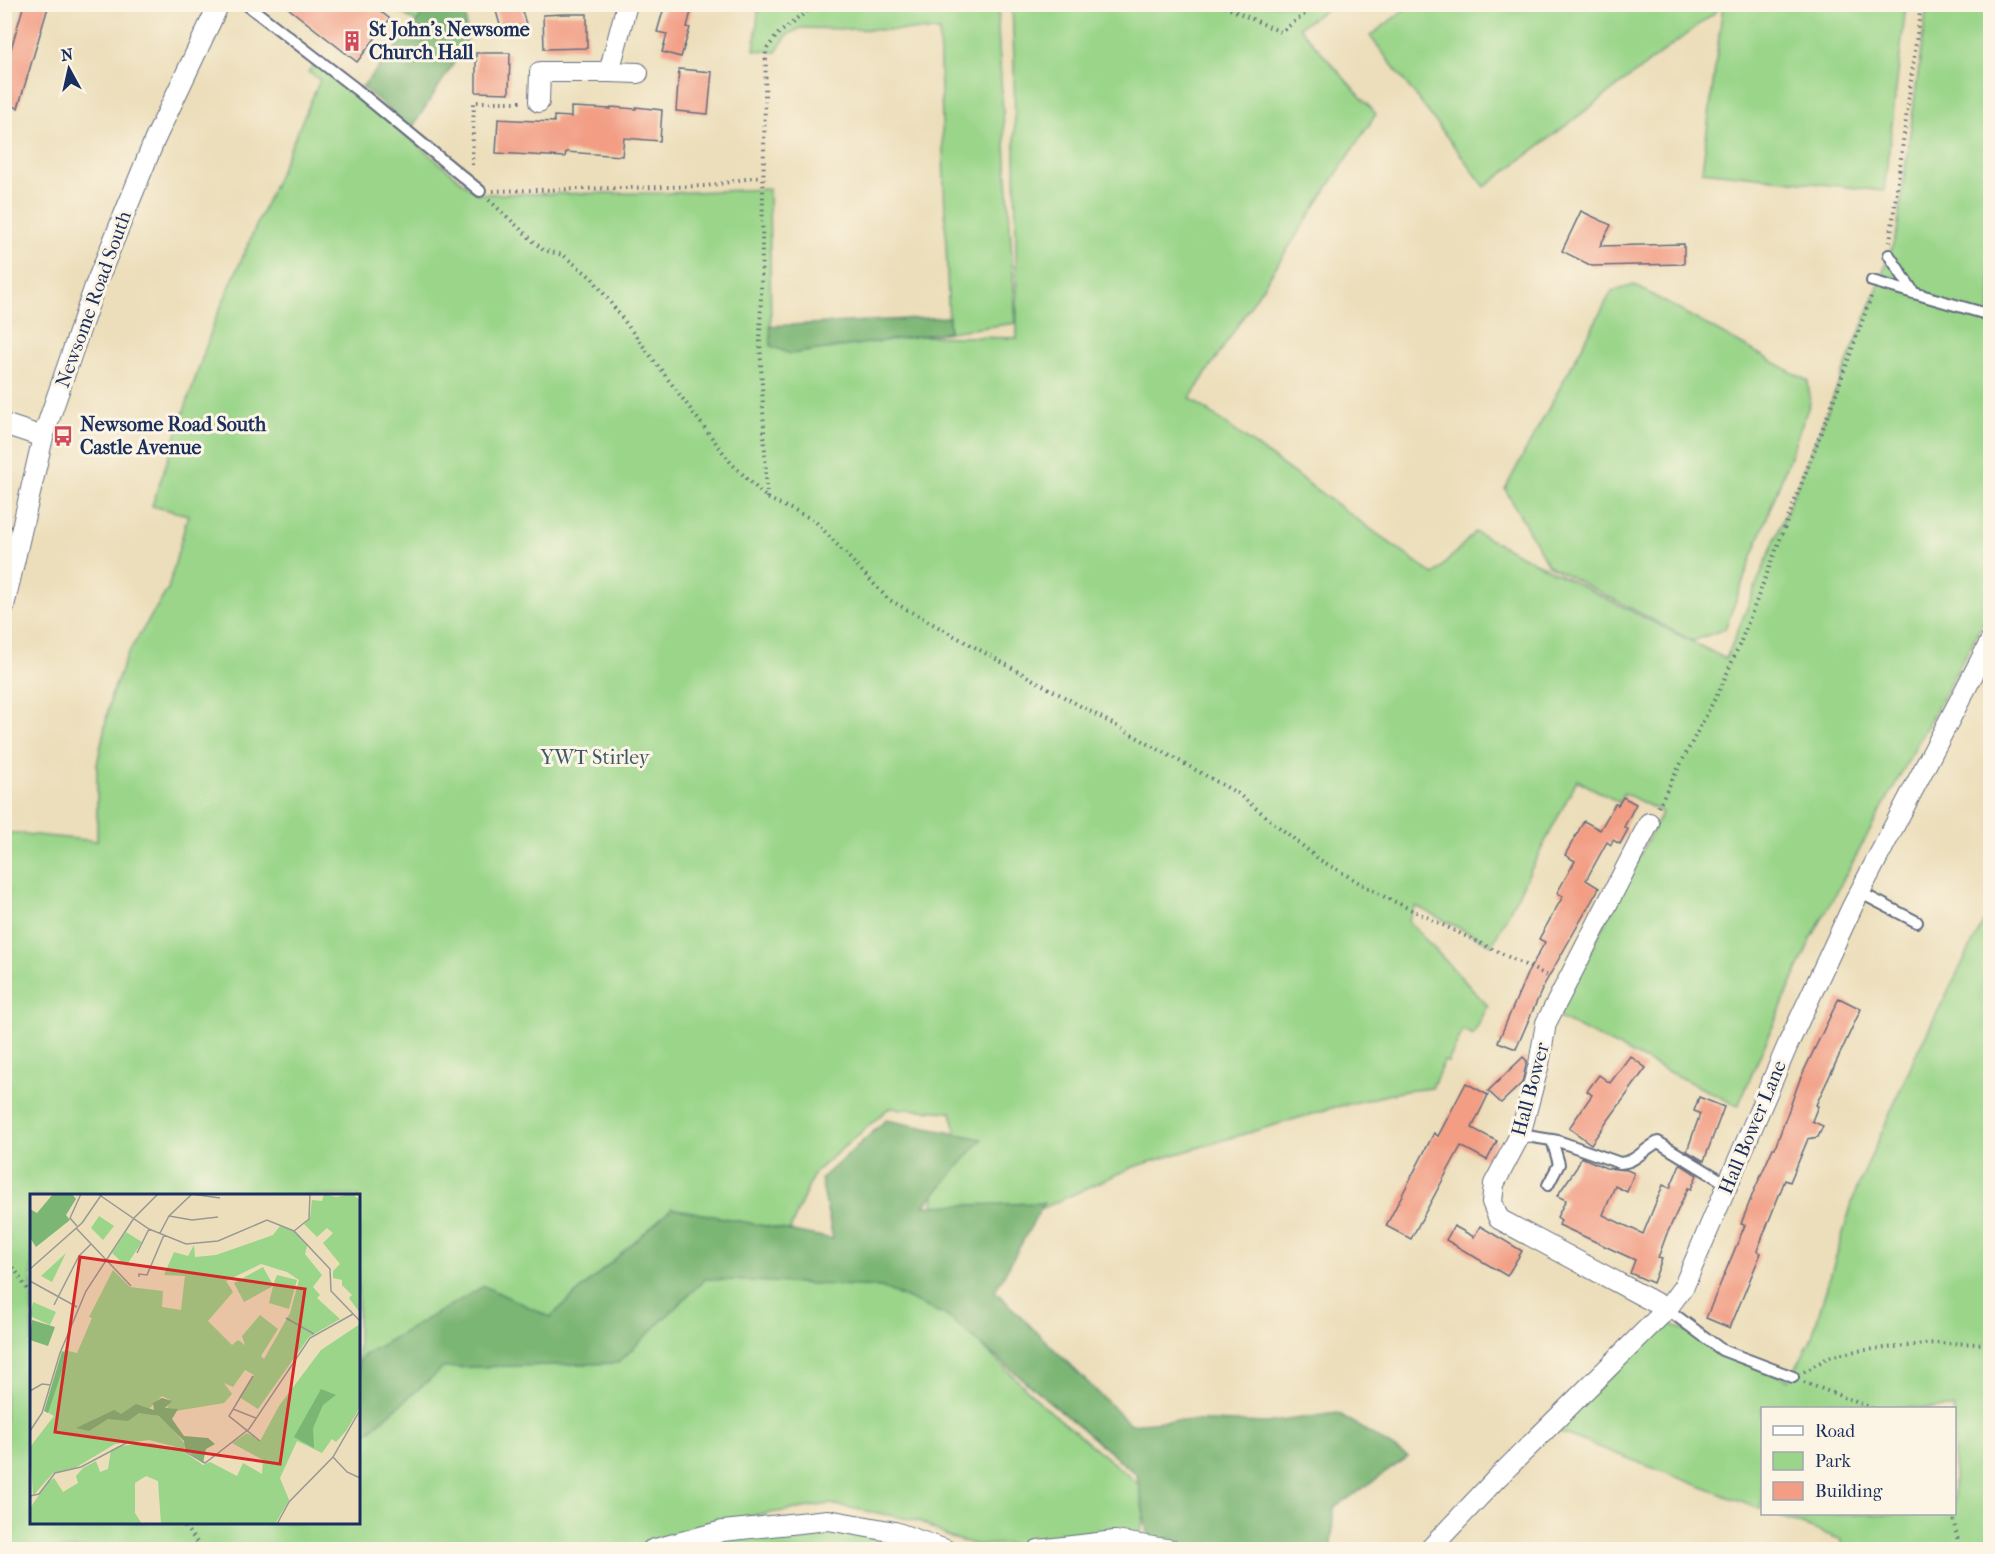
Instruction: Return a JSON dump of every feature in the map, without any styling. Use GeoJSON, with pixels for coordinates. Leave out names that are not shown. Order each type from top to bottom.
{"type":"FeatureCollection","features":[{"type":"Feature","properties":{"kind":"street","name":"Newsome Road South"},"geometry":{"type":"LineString","coordinates":[[4,606],[43,437],[95,286],[150,150],[219,4]]}},
{"type":"Feature","properties":{"kind":"street"},"geometry":{"type":"LineString","coordinates":[[609,72],[627,4]]}},
{"type":"Feature","properties":{"kind":"street"},"geometry":{"type":"LineString","coordinates":[[539,102],[540,72],[638,73]]}},
{"type":"Feature","properties":{"kind":"street"},"geometry":{"type":"LineString","coordinates":[[4,424],[43,437]]}},
{"type":"Feature","properties":{"kind":"street","name":"Hall Bower Lane"},"geometry":{"type":"LineString","coordinates":[[1429,1550],[1496,1479],[1667,1309],[1684,1286],[1789,1042],[1860,892],[1990,642]]}},
{"type":"Feature","properties":{"kind":"street","name":"Hall Bower"},"geometry":{"type":"LineString","coordinates":[[1649,823],[1546,1023],[1539,1064],[1520,1135],[1494,1184],[1492,1202],[1499,1219],[1667,1309]]}},
{"type":"Feature","properties":{"kind":"street"},"geometry":{"type":"LineString","coordinates":[[652,1550],[723,1531],[828,1520],[895,1532],[946,1550]]}},
{"type":"Feature","properties":{"kind":"street"},"geometry":{"type":"LineString","coordinates":[[1038,1550],[1115,1541],[1172,1550]]}},
{"type":"Feature","properties":{"kind":"lane"},"geometry":{"type":"LineString","coordinates":[[246,4],[356,88],[476,188]]}},
{"type":"Feature","properties":{"kind":"lane"},"geometry":{"type":"LineString","coordinates":[[1889,255],[1914,293]]}},
{"type":"Feature","properties":{"kind":"lane"},"geometry":{"type":"LineString","coordinates":[[1874,281],[1990,315]]}},
{"type":"Feature","properties":{"kind":"lane"},"geometry":{"type":"LineString","coordinates":[[1860,892],[1917,922]]}},
{"type":"Feature","properties":{"kind":"lane"},"geometry":{"type":"LineString","coordinates":[[1520,1135],[1552,1140],[1620,1163],[1629,1163],[1658,1142],[1726,1184]]}},
{"type":"Feature","properties":{"kind":"lane"},"geometry":{"type":"LineString","coordinates":[[1548,1185],[1559,1164],[1552,1140]]}},
{"type":"Feature","properties":{"kind":"lane"},"geometry":{"type":"LineString","coordinates":[[1667,1309],[1722,1350],[1793,1377]]}},
{"type":"Feature","properties":{"kind":"path"},"geometry":{"type":"LineString","coordinates":[[767,498],[760,341],[766,50],[778,34],[810,9],[831,4]]}},
{"type":"Feature","properties":{"kind":"path"},"geometry":{"type":"LineString","coordinates":[[1219,4],[1281,32],[1318,4]]}},
{"type":"Feature","properties":{"kind":"path"},"geometry":{"type":"LineString","coordinates":[[1889,255],[1921,4]]}},
{"type":"Feature","properties":{"kind":"path"},"geometry":{"type":"LineString","coordinates":[[539,102],[474,102],[476,188],[543,250],[563,255],[592,278],[731,464],[767,498],[814,520],[888,598],[1237,793],[1320,860],[1381,895],[1566,984]]}},
{"type":"Feature","properties":{"kind":"path"},"geometry":{"type":"LineString","coordinates":[[476,188],[707,186],[762,176]]}},
{"type":"Feature","properties":{"kind":"path"},"geometry":{"type":"LineString","coordinates":[[1649,823],[1721,687],[1741,641],[1834,399],[1874,281]]}},
{"type":"Feature","properties":{"kind":"path"},"geometry":{"type":"LineString","coordinates":[[4,1252],[30,1294]]}},
{"type":"Feature","properties":{"kind":"path"},"geometry":{"type":"LineString","coordinates":[[1793,1377],[1829,1357],[1856,1351],[1935,1343],[1990,1344]]}},
{"type":"Feature","properties":{"kind":"path"},"geometry":{"type":"LineString","coordinates":[[1793,1377],[1869,1407]]}},
{"type":"Feature","properties":{"kind":"path"},"geometry":{"type":"LineString","coordinates":[[1952,1515],[1960,1550]]}},
{"type":"Feature","properties":{"kind":"path"},"geometry":{"type":"LineString","coordinates":[[183,1524],[203,1550]]}},
{"type":"Feature","properties":{"kind":"green space"},"geometry":{"type":"Polygon","coordinates":[[[390,5],[426,5],[417,23],[390,5]]]}},
{"type":"Feature","properties":{"kind":"green space"},"geometry":{"type":"Polygon","coordinates":[[[426,5],[466,5],[466,44],[412,128],[362,87],[417,23],[426,5]]]}},
{"type":"Feature","properties":{"kind":"green space"},"geometry":{"type":"Polygon","coordinates":[[[759,5],[999,5],[998,30],[1016,323],[949,332],[939,31],[801,28],[787,35],[776,52],[754,50],[759,5]]]}},
{"type":"Feature","properties":{"kind":"green space","name":"YWT Stirley"},"geometry":{"type":"Polygon","coordinates":[[[1012,5],[1333,5],[1299,27],[1376,114],[1190,398],[1434,575],[1475,532],[1726,659],[1876,292],[1897,232],[1927,5],[1990,5],[1990,610],[1811,939],[1738,1106],[1557,1017],[1662,812],[1624,793],[1618,802],[1577,780],[1492,945],[1416,906],[1408,921],[1488,1006],[1473,1035],[1463,1030],[1448,1062],[1444,1061],[1432,1088],[1404,1091],[1332,1108],[1133,1167],[975,1239],[953,1288],[982,1346],[1045,1407],[1147,1491],[1140,1539],[1080,1537],[1016,1544],[978,1545],[951,1538],[919,1521],[830,1504],[750,1516],[629,1549],[5,1549],[4,832],[97,841],[97,765],[111,696],[127,655],[168,589],[188,515],[152,506],[215,320],[320,80],[308,72],[316,61],[477,194],[667,193],[769,189],[771,333],[1017,338],[1012,5]],[[889,1108],[814,1173],[789,1232],[809,1264],[860,1286],[933,1284],[938,1228],[933,1201],[941,1159],[957,1136],[951,1112],[889,1108]]]}},
{"type":"Feature","properties":{"kind":"green space"},"geometry":{"type":"Polygon","coordinates":[[[1411,5],[1712,5],[1717,11],[1485,187],[1370,36],[1411,5]]]}},
{"type":"Feature","properties":{"kind":"green space"},"geometry":{"type":"Polygon","coordinates":[[[1723,5],[1906,5],[1884,191],[1702,171],[1723,5]]]}},
{"type":"Feature","properties":{"kind":"green space"},"geometry":{"type":"Polygon","coordinates":[[[1634,285],[1808,381],[1810,403],[1725,629],[1693,641],[1548,565],[1505,489],[1612,291],[1634,285]]]}},
{"type":"Feature","properties":{"kind":"green space"},"geometry":{"type":"Polygon","coordinates":[[[949,317],[949,332],[790,354],[771,346],[770,326],[949,317]]]}},
{"type":"Feature","properties":{"kind":"green space"},"geometry":{"type":"Polygon","coordinates":[[[1990,909],[1990,1549],[1843,1549],[1842,1540],[1776,1515],[1956,1515],[1956,1407],[1761,1407],[1761,1510],[1554,1430],[1667,1322],[1789,1380],[1811,1340],[1855,1193],[1917,1052],[1990,909]]]}},
{"type":"Feature","properties":{"kind":"green space"},"geometry":{"type":"Polygon","coordinates":[[[886,1120],[982,1139],[924,1206],[1044,1203],[995,1291],[1130,1424],[1176,1420],[1266,1423],[1338,1413],[1408,1457],[1333,1509],[1332,1549],[1198,1549],[1148,1539],[1137,1475],[947,1316],[881,1287],[705,1279],[618,1363],[443,1368],[360,1439],[360,1360],[364,1355],[484,1286],[550,1317],[672,1208],[833,1239],[821,1179],[886,1120]]]}},
{"type":"Feature","properties":{"kind":"green space"},"geometry":{"type":"Polygon","coordinates":[[[812,1529],[847,1530],[925,1550],[686,1550],[714,1540],[812,1529]]]}},
{"type":"Feature","properties":{"kind":"building"},"geometry":{"type":"Polygon","coordinates":[[[24,4],[49,4],[18,108],[4,103],[4,73],[24,4]]]}},
{"type":"Feature","properties":{"kind":"building","name":"St John's Newsome Church Hall"},"geometry":{"type":"Polygon","coordinates":[[[283,4],[371,4],[390,19],[357,62],[283,4]]]}},
{"type":"Feature","properties":{"kind":"building"},"geometry":{"type":"Polygon","coordinates":[[[494,4],[520,4],[526,24],[502,32],[494,4]]]}},
{"type":"Feature","properties":{"kind":"building"},"geometry":{"type":"Polygon","coordinates":[[[665,4],[693,4],[687,27],[690,28],[681,57],[662,52],[667,34],[657,32],[665,4]]]}},
{"type":"Feature","properties":{"kind":"building"},"geometry":{"type":"Polygon","coordinates":[[[587,14],[587,48],[544,49],[543,15],[587,14]]]}},
{"type":"Feature","properties":{"kind":"building"},"geometry":{"type":"Polygon","coordinates":[[[476,53],[510,53],[509,93],[476,92],[476,53]]]}},
{"type":"Feature","properties":{"kind":"building"},"geometry":{"type":"Polygon","coordinates":[[[679,69],[712,72],[708,114],[676,111],[679,69]]]}},
{"type":"Feature","properties":{"kind":"building"},"geometry":{"type":"Polygon","coordinates":[[[571,107],[636,109],[636,107],[662,110],[660,141],[624,138],[622,156],[566,152],[565,157],[496,153],[498,119],[554,122],[554,116],[571,117],[571,107]]]}},
{"type":"Feature","properties":{"kind":"building"},"geometry":{"type":"Polygon","coordinates":[[[1581,211],[1611,225],[1600,246],[1684,244],[1684,264],[1592,266],[1562,251],[1581,211]]]}},
{"type":"Feature","properties":{"kind":"building"},"geometry":{"type":"Polygon","coordinates":[[[1623,797],[1636,804],[1624,827],[1628,829],[1620,844],[1613,840],[1611,845],[1607,842],[1586,880],[1599,888],[1544,985],[1516,1049],[1498,1042],[1527,974],[1545,942],[1539,939],[1563,896],[1557,893],[1575,861],[1565,855],[1584,821],[1600,830],[1615,804],[1618,805],[1623,797]]]}},
{"type":"Feature","properties":{"kind":"building"},"geometry":{"type":"Polygon","coordinates":[[[1839,998],[1861,1009],[1816,1105],[1818,1106],[1812,1121],[1823,1126],[1818,1137],[1808,1139],[1790,1182],[1785,1180],[1757,1251],[1761,1253],[1730,1328],[1706,1318],[1745,1225],[1741,1224],[1773,1148],[1775,1148],[1800,1079],[1839,998]]]}},
{"type":"Feature","properties":{"kind":"building"},"geometry":{"type":"Polygon","coordinates":[[[1630,1056],[1646,1068],[1591,1144],[1569,1128],[1592,1095],[1587,1091],[1599,1075],[1610,1083],[1630,1056]]]}},
{"type":"Feature","properties":{"kind":"building"},"geometry":{"type":"Polygon","coordinates":[[[1523,1057],[1527,1061],[1522,1083],[1501,1103],[1488,1091],[1523,1057]]]}},
{"type":"Feature","properties":{"kind":"building"},"geometry":{"type":"Polygon","coordinates":[[[1466,1083],[1488,1095],[1472,1128],[1497,1141],[1487,1160],[1461,1146],[1411,1239],[1386,1226],[1434,1133],[1438,1136],[1466,1083]]]}},
{"type":"Feature","properties":{"kind":"building"},"geometry":{"type":"Polygon","coordinates":[[[1699,1097],[1724,1107],[1704,1161],[1687,1151],[1700,1114],[1694,1111],[1699,1097]]]}},
{"type":"Feature","properties":{"kind":"building"},"geometry":{"type":"Polygon","coordinates":[[[1581,1157],[1606,1168],[1634,1173],[1627,1192],[1615,1186],[1603,1215],[1643,1234],[1663,1185],[1670,1188],[1680,1164],[1697,1175],[1691,1189],[1688,1188],[1666,1236],[1658,1258],[1662,1259],[1653,1283],[1630,1273],[1635,1260],[1559,1225],[1561,1220],[1557,1217],[1566,1200],[1557,1196],[1577,1167],[1581,1157]]]}},
{"type":"Feature","properties":{"kind":"building"},"geometry":{"type":"Polygon","coordinates":[[[1454,1226],[1474,1237],[1480,1226],[1522,1251],[1507,1276],[1446,1240],[1454,1226]]]}},
{"type":"Feature","properties":{"kind":"place","name":"St John's Newsome Church Hall"},"geometry":{"type":"Point","coordinates":[352,41]}},
{"type":"Feature","properties":{"kind":"place","name":"Newsome Road South Castle Avenue"},"geometry":{"type":"Point","coordinates":[63,436]}}]}
